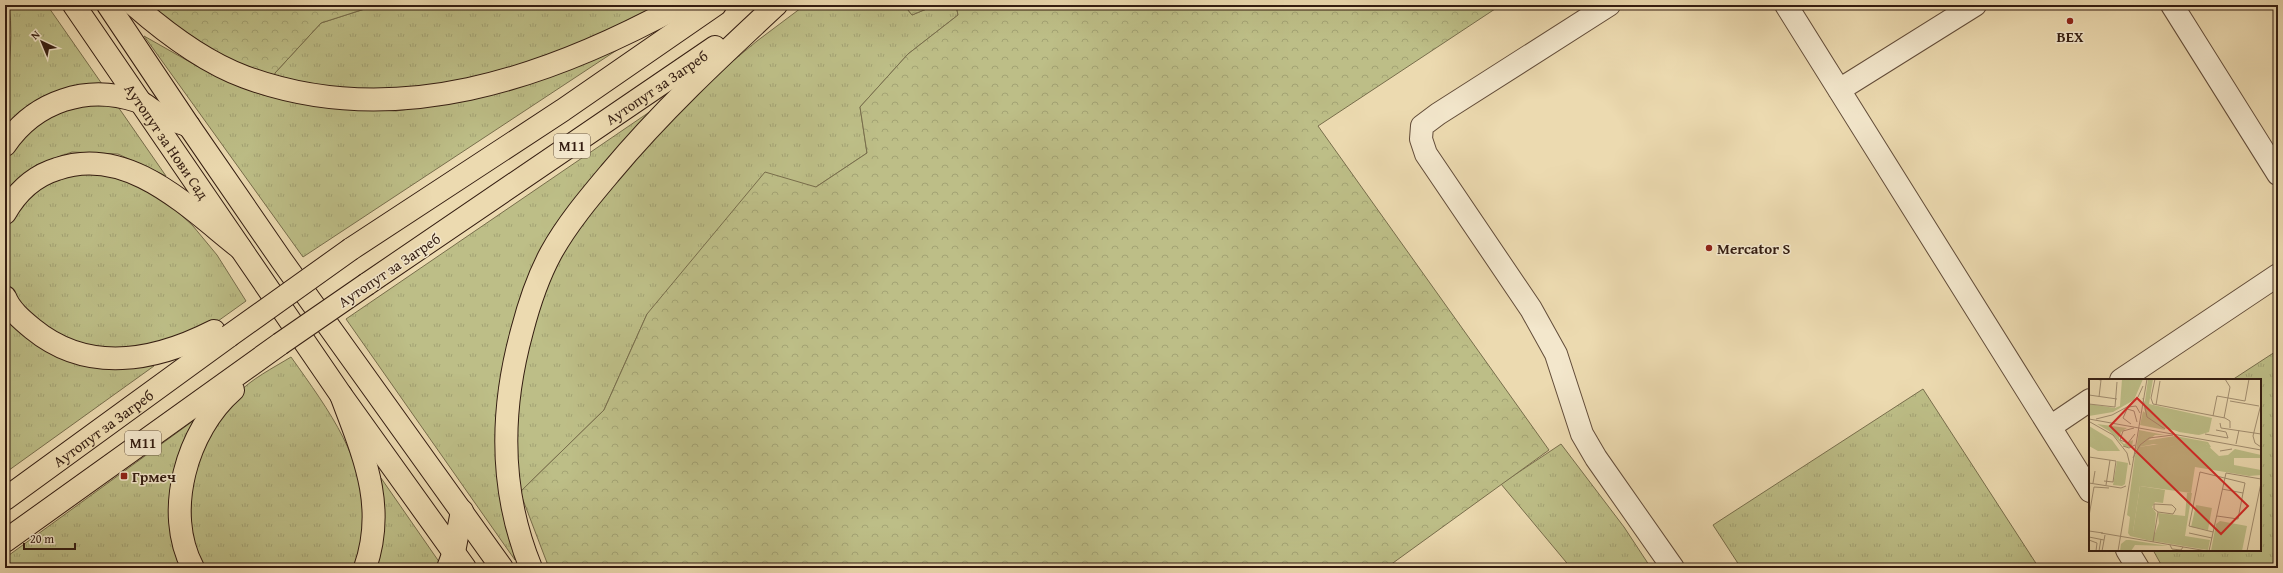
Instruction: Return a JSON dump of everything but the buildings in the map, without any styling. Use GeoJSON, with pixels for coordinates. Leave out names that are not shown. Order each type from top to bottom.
{"type":"FeatureCollection","features":[{"type":"Feature","properties":{"kind":"main road","name":"Аутопут за Нови Сад"},"geometry":{"type":"LineString","coordinates":[[74,5],[138,101],[341,395]]}},
{"type":"Feature","properties":{"kind":"main road","name":"Аутопут за Нови Сад"},"geometry":{"type":"LineString","coordinates":[[108,5],[282,262],[502,568]]}},
{"type":"Feature","properties":{"kind":"main road"},"geometry":{"type":"LineString","coordinates":[[134,5],[192,50],[244,77],[292,91],[346,99],[372,100],[441,95],[532,71],[600,46],[681,5]]}},
{"type":"Feature","properties":{"kind":"main road","name":"M11"},"geometry":{"type":"LineString","coordinates":[[221,333],[290,293],[351,249],[556,114],[715,5]]}},
{"type":"Feature","properties":{"kind":"main road"},"geometry":{"type":"LineString","coordinates":[[531,568],[520,542],[513,505],[506,460],[505,421],[509,383],[533,294],[551,254],[574,217],[605,179],[682,93],[776,5]]}},
{"type":"Feature","properties":{"kind":"main road","name":"Аутопут за Загреб"},"geometry":{"type":"LineString","coordinates":[[5,541],[280,344],[776,5]]}},
{"type":"Feature","properties":{"kind":"main road"},"geometry":{"type":"LineString","coordinates":[[5,145],[24,123],[40,110],[69,97],[105,94],[138,101],[161,115],[189,126]]}},
{"type":"Feature","properties":{"kind":"main road"},"geometry":{"type":"LineString","coordinates":[[5,213],[12,200],[35,179],[70,164],[96,163],[128,171],[158,185],[240,248]]}},
{"type":"Feature","properties":{"kind":"main road"},"geometry":{"type":"LineString","coordinates":[[5,297],[15,313],[38,334],[68,349],[99,357],[140,358],[158,354],[221,333]]}},
{"type":"Feature","properties":{"kind":"main road","name":"Аутопут за Загреб"},"geometry":{"type":"LineString","coordinates":[[5,499],[221,333]]}},
{"type":"Feature","properties":{"kind":"main road"},"geometry":{"type":"LineString","coordinates":[[193,568],[186,550],[182,530],[182,483],[188,460],[210,415],[280,344]]}},
{"type":"Feature","properties":{"kind":"main road"},"geometry":{"type":"LineString","coordinates":[[341,395],[456,563]]}},
{"type":"Feature","properties":{"kind":"main road"},"geometry":{"type":"LineString","coordinates":[[341,395],[369,476],[374,506],[375,531],[365,568]]}},
{"type":"Feature","properties":{"kind":"main road"},"geometry":{"type":"LineString","coordinates":[[456,563],[462,511]]}},
{"type":"Feature","properties":{"kind":"lane"},"geometry":{"type":"LineString","coordinates":[[1609,5],[1438,114],[1422,126],[1421,139],[1426,154],[1531,309],[1556,354],[1582,434],[1596,458],[1673,568]]}},
{"type":"Feature","properties":{"kind":"lane"},"geometry":{"type":"LineString","coordinates":[[1786,5],[2089,489]]}},
{"type":"Feature","properties":{"kind":"lane"},"geometry":{"type":"LineString","coordinates":[[1840,90],[1975,5]]}},
{"type":"Feature","properties":{"kind":"lane"},"geometry":{"type":"LineString","coordinates":[[2172,5],[2278,174]]}},
{"type":"Feature","properties":{"kind":"lane"},"geometry":{"type":"LineString","coordinates":[[2122,379],[2278,275]]}},
{"type":"Feature","properties":{"kind":"lane"},"geometry":{"type":"LineString","coordinates":[[2050,427],[2089,401]]}},
{"type":"Feature","properties":{"kind":"lane"},"geometry":{"type":"LineString","coordinates":[[2128,551],[2138,568]]}},
{"type":"Feature","properties":{"kind":"green space"},"geometry":{"type":"Polygon","coordinates":[[[9,5],[47,5],[102,84],[61,90],[36,100],[5,127],[11,36],[9,5]]]}},
{"type":"Feature","properties":{"kind":"green space"},"geometry":{"type":"Polygon","coordinates":[[[145,5],[377,5],[321,23],[275,73],[273,80],[178,34],[145,5]]]}},
{"type":"Feature","properties":{"kind":"green space"},"geometry":{"type":"Polygon","coordinates":[[[377,5],[672,5],[578,49],[442,87],[375,94],[273,80],[275,73],[321,23],[377,5]]]}},
{"type":"Feature","properties":{"kind":"green space"},"geometry":{"type":"Polygon","coordinates":[[[805,5],[904,5],[912,15],[936,5],[956,5],[958,15],[908,54],[860,107],[867,153],[816,187],[647,314],[604,410],[520,492],[514,444],[516,382],[554,265],[587,213],[630,161],[716,75],[757,41],[805,5]]]}},
{"type":"Feature","properties":{"kind":"green space"},"geometry":{"type":"Polygon","coordinates":[[[904,5],[936,5],[912,15],[904,5]]]}},
{"type":"Feature","properties":{"kind":"green space"},"geometry":{"type":"Polygon","coordinates":[[[956,5],[1501,5],[1318,126],[1549,450],[1386,568],[549,568],[520,492],[604,410],[647,314],[765,172],[816,187],[867,153],[860,107],[908,54],[958,15],[956,5]]]}},
{"type":"Feature","properties":{"kind":"green space"},"geometry":{"type":"Polygon","coordinates":[[[144,36],[197,66],[263,95],[336,107],[396,111],[463,101],[536,79],[620,48],[303,257],[144,36]]]}},
{"type":"Feature","properties":{"kind":"green space"},"geometry":{"type":"Polygon","coordinates":[[[667,100],[545,247],[500,490],[515,560],[346,319],[667,100]]]}},
{"type":"Feature","properties":{"kind":"green space"},"geometry":{"type":"Polygon","coordinates":[[[114,101],[166,176],[118,154],[72,152],[36,165],[5,195],[5,155],[22,134],[65,106],[114,101]]]}},
{"type":"Feature","properties":{"kind":"green space"},"geometry":{"type":"Polygon","coordinates":[[[89,170],[123,177],[166,201],[193,226],[217,255],[246,301],[204,331],[128,350],[92,348],[54,334],[24,312],[9,290],[5,273],[5,232],[16,207],[39,185],[89,170]]]}},
{"type":"Feature","properties":{"kind":"green space"},"geometry":{"type":"Polygon","coordinates":[[[5,311],[101,360],[154,366],[5,473],[5,311]]]}},
{"type":"Feature","properties":{"kind":"green space"},"geometry":{"type":"Polygon","coordinates":[[[2278,350],[2278,568],[2163,568],[2154,551],[2261,551],[2261,379],[2234,379],[2278,350]]]}},
{"type":"Feature","properties":{"kind":"green space"},"geometry":{"type":"Polygon","coordinates":[[[291,357],[332,417],[353,459],[360,481],[364,504],[366,535],[356,568],[204,568],[198,556],[191,526],[194,476],[201,449],[217,421],[236,395],[255,379],[291,357]]]}},
{"type":"Feature","properties":{"kind":"green space"},"geometry":{"type":"Polygon","coordinates":[[[1923,389],[2039,568],[1741,568],[1713,525],[1923,389]]]}},
{"type":"Feature","properties":{"kind":"green space"},"geometry":{"type":"Polygon","coordinates":[[[204,413],[180,455],[184,568],[5,568],[5,558],[204,413]]]}},
{"type":"Feature","properties":{"kind":"green space"},"geometry":{"type":"Polygon","coordinates":[[[1561,444],[1624,527],[1651,568],[1571,568],[1501,484],[1561,444]]]}},
{"type":"Feature","properties":{"kind":"green space"},"geometry":{"type":"Polygon","coordinates":[[[381,478],[442,566],[441,568],[373,568],[384,508],[381,478]]]}},
{"type":"Feature","properties":{"kind":"place","name":"BEX"},"geometry":{"type":"Point","coordinates":[2070,21]}},
{"type":"Feature","properties":{"kind":"place","name":"Mercator S"},"geometry":{"type":"Point","coordinates":[1709,248]}},
{"type":"Feature","properties":{"kind":"place","name":"Грмеч"},"geometry":{"type":"Point","coordinates":[124,476]}}]}
